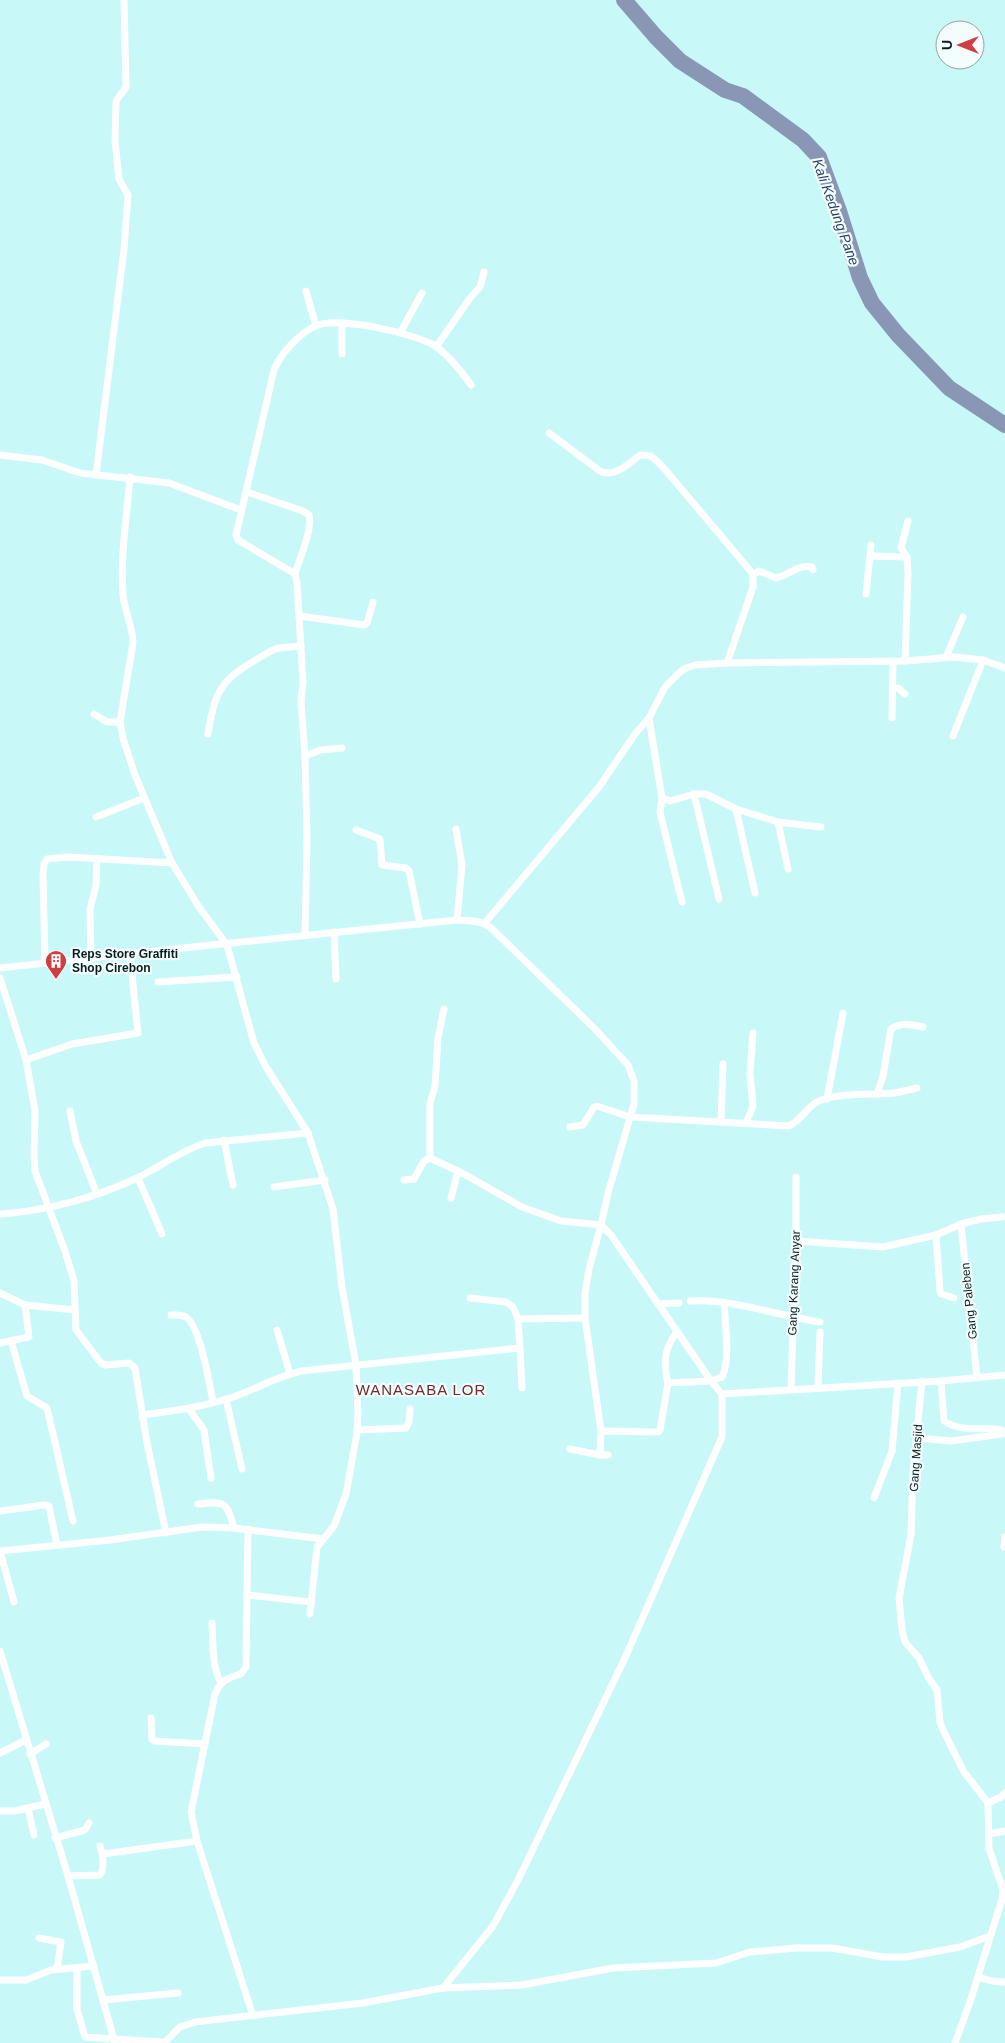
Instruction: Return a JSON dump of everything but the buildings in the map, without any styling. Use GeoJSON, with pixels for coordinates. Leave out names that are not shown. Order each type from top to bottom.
{"type":"FeatureCollection","features":[{"type":"Feature","properties":{"kind":"street"},"geometry":{"type":"LineString","coordinates":[[96,475],[124,250],[128,195],[118,179],[115,141],[116,100],[126,87],[124,0]]}},
{"type":"Feature","properties":{"kind":"street"},"geometry":{"type":"LineString","coordinates":[[436,347],[470,298],[480,287],[484,272]]}},
{"type":"Feature","properties":{"kind":"street"},"geometry":{"type":"LineString","coordinates":[[306,291],[316,326]]}},
{"type":"Feature","properties":{"kind":"street"},"geometry":{"type":"LineString","coordinates":[[400,333],[422,293]]}},
{"type":"Feature","properties":{"kind":"street"},"geometry":{"type":"LineString","coordinates":[[295,574],[238,540],[236,527],[247,492],[268,391],[274,370],[284,351],[316,326],[342,324],[368,326],[400,333],[436,347],[458,368],[471,385]]}},
{"type":"Feature","properties":{"kind":"street"},"geometry":{"type":"LineString","coordinates":[[342,324],[342,354]]}},
{"type":"Feature","properties":{"kind":"street"},"geometry":{"type":"LineString","coordinates":[[549,433],[600,471],[607,474],[614,474],[640,455],[651,456],[662,466],[753,576],[753,587],[727,663]]}},
{"type":"Feature","properties":{"kind":"street"},"geometry":{"type":"LineString","coordinates":[[0,456],[34,458],[71,471],[96,475],[130,477],[169,483],[241,510]]}},
{"type":"Feature","properties":{"kind":"street"},"geometry":{"type":"LineString","coordinates":[[130,477],[122,587],[124,608],[133,634],[133,651],[120,722],[122,738],[144,798],[172,862],[199,907],[227,944],[254,1044],[266,1068],[308,1133],[333,1209],[342,1287],[356,1365],[358,1397],[357,1430],[346,1494],[334,1526],[319,1543],[317,1550],[310,1614]]}},
{"type":"Feature","properties":{"kind":"street"},"geometry":{"type":"LineString","coordinates":[[247,492],[303,511],[309,515],[310,520],[307,537],[295,574],[300,616],[303,682],[301,701],[305,756],[307,840],[305,935]]}},
{"type":"Feature","properties":{"kind":"street"},"geometry":{"type":"LineString","coordinates":[[905,661],[908,574],[907,557],[901,548],[908,521]]}},
{"type":"Feature","properties":{"kind":"street"},"geometry":{"type":"LineString","coordinates":[[866,594],[871,545]]}},
{"type":"Feature","properties":{"kind":"street"},"geometry":{"type":"LineString","coordinates":[[870,556],[907,557]]}},
{"type":"Feature","properties":{"kind":"street"},"geometry":{"type":"LineString","coordinates":[[753,576],[761,571],[776,578],[797,568],[808,566],[812,566],[813,570]]}},
{"type":"Feature","properties":{"kind":"street"},"geometry":{"type":"LineString","coordinates":[[300,616],[364,625],[367,624],[373,602]]}},
{"type":"Feature","properties":{"kind":"street"},"geometry":{"type":"LineString","coordinates":[[946,657],[963,617]]}},
{"type":"Feature","properties":{"kind":"street"},"geometry":{"type":"LineString","coordinates":[[208,734],[212,706],[222,685],[230,677],[271,650],[301,646]]}},
{"type":"Feature","properties":{"kind":"street"},"geometry":{"type":"LineString","coordinates":[[484,924],[599,787],[635,734],[649,718],[665,687],[680,672],[695,665],[727,663],[905,661],[946,657],[983,660],[1005,668]]}},
{"type":"Feature","properties":{"kind":"street"},"geometry":{"type":"LineString","coordinates":[[953,736],[983,660]]}},
{"type":"Feature","properties":{"kind":"street"},"geometry":{"type":"LineString","coordinates":[[892,718],[893,661]]}},
{"type":"Feature","properties":{"kind":"street"},"geometry":{"type":"LineString","coordinates":[[892,688],[898,688],[905,694]]}},
{"type":"Feature","properties":{"kind":"street"},"geometry":{"type":"LineString","coordinates":[[94,714],[107,722],[120,722]]}},
{"type":"Feature","properties":{"kind":"street"},"geometry":{"type":"LineString","coordinates":[[649,718],[662,798],[660,812],[682,902]]}},
{"type":"Feature","properties":{"kind":"street"},"geometry":{"type":"LineString","coordinates":[[305,756],[320,750],[342,748]]}},
{"type":"Feature","properties":{"kind":"street"},"geometry":{"type":"LineString","coordinates":[[662,798],[670,800],[694,794],[706,794],[736,809],[778,822],[821,827]]}},
{"type":"Feature","properties":{"kind":"street"},"geometry":{"type":"LineString","coordinates":[[694,794],[720,899]]}},
{"type":"Feature","properties":{"kind":"street"},"geometry":{"type":"LineString","coordinates":[[96,817],[144,798]]}},
{"type":"Feature","properties":{"kind":"street"},"geometry":{"type":"LineString","coordinates":[[736,809],[755,893]]}},
{"type":"Feature","properties":{"kind":"street"},"geometry":{"type":"LineString","coordinates":[[778,822],[788,869]]}},
{"type":"Feature","properties":{"kind":"street"},"geometry":{"type":"LineString","coordinates":[[456,829],[462,865],[457,920]]}},
{"type":"Feature","properties":{"kind":"street"},"geometry":{"type":"LineString","coordinates":[[356,830],[380,839],[382,865],[406,868],[409,871],[420,924]]}},
{"type":"Feature","properties":{"kind":"street"},"geometry":{"type":"LineString","coordinates":[[45,963],[43,892],[45,860],[68,857],[172,862]]}},
{"type":"Feature","properties":{"kind":"street"},"geometry":{"type":"LineString","coordinates":[[91,959],[90,909],[95,890],[97,859]]}},
{"type":"Feature","properties":{"kind":"street"},"geometry":{"type":"LineString","coordinates":[[0,968],[457,920],[475,921],[484,924],[595,1029],[628,1065],[632,1073],[635,1089],[634,1104],[608,1193],[585,1285],[585,1318],[604,1455],[570,1449]]}},
{"type":"Feature","properties":{"kind":"street"},"geometry":{"type":"LineString","coordinates":[[334,932],[336,979]]}},
{"type":"Feature","properties":{"kind":"street"},"geometry":{"type":"LineString","coordinates":[[26,1060],[72,1044],[138,1033],[130,955]]}},
{"type":"Feature","properties":{"kind":"street"},"geometry":{"type":"LineString","coordinates":[[158,982],[237,977]]}},
{"type":"Feature","properties":{"kind":"street"},"geometry":{"type":"LineString","coordinates":[[0,978],[26,1060],[35,1112],[34,1155],[36,1171],[74,1281],[77,1334],[101,1363],[105,1365],[129,1363],[133,1364],[135,1368],[142,1415],[166,1533]]}},
{"type":"Feature","properties":{"kind":"street"},"geometry":{"type":"LineString","coordinates":[[430,1158],[430,1104],[435,1087],[438,1038],[444,1009]]}},
{"type":"Feature","properties":{"kind":"street"},"geometry":{"type":"LineString","coordinates":[[827,1099],[844,1013]]}},
{"type":"Feature","properties":{"kind":"street"},"geometry":{"type":"LineString","coordinates":[[877,1094],[883,1076],[891,1029],[894,1026],[906,1024],[923,1027]]}},
{"type":"Feature","properties":{"kind":"street"},"geometry":{"type":"LineString","coordinates":[[746,1123],[753,1106],[750,1073],[753,1033]]}},
{"type":"Feature","properties":{"kind":"street"},"geometry":{"type":"LineString","coordinates":[[721,1122],[723,1064]]}},
{"type":"Feature","properties":{"kind":"street"},"geometry":{"type":"LineString","coordinates":[[570,1127],[583,1125],[594,1107],[597,1106],[630,1117],[789,1126],[794,1124],[818,1101],[895,1093],[917,1088]]}},
{"type":"Feature","properties":{"kind":"street"},"geometry":{"type":"LineString","coordinates":[[70,1111],[76,1141],[97,1194]]}},
{"type":"Feature","properties":{"kind":"street"},"geometry":{"type":"LineString","coordinates":[[0,1214],[18,1213],[48,1207],[97,1194],[138,1178],[189,1148],[224,1140],[308,1133]]}},
{"type":"Feature","properties":{"kind":"street"},"geometry":{"type":"LineString","coordinates":[[224,1140],[233,1186]]}},
{"type":"Feature","properties":{"kind":"street"},"geometry":{"type":"LineString","coordinates":[[430,1158],[458,1171],[522,1207],[561,1221],[601,1225],[722,1394],[722,1437],[624,1660],[510,1896],[493,1926],[444,1988]]}},
{"type":"Feature","properties":{"kind":"street"},"geometry":{"type":"LineString","coordinates":[[404,1180],[414,1178],[424,1161],[430,1158]]}},
{"type":"Feature","properties":{"kind":"street"},"geometry":{"type":"LineString","coordinates":[[451,1198],[458,1171]]}},
{"type":"Feature","properties":{"kind":"street","name":"Gang Karang Anyar"},"geometry":{"type":"LineString","coordinates":[[791,1389],[796,1241],[796,1177]]}},
{"type":"Feature","properties":{"kind":"street"},"geometry":{"type":"LineString","coordinates":[[138,1178],[162,1234]]}},
{"type":"Feature","properties":{"kind":"street"},"geometry":{"type":"LineString","coordinates":[[274,1187],[324,1180]]}},
{"type":"Feature","properties":{"kind":"street"},"geometry":{"type":"LineString","coordinates":[[796,1241],[883,1247],[936,1235],[961,1224],[981,1219],[1002,1217]]}},
{"type":"Feature","properties":{"kind":"street","name":"Gang Paleben"},"geometry":{"type":"LineString","coordinates":[[961,1224],[977,1378]]}},
{"type":"Feature","properties":{"kind":"street"},"geometry":{"type":"LineString","coordinates":[[936,1235],[940,1291],[941,1294],[954,1298]]}},
{"type":"Feature","properties":{"kind":"street"},"geometry":{"type":"LineString","coordinates":[[0,1294],[25,1305],[75,1310]]}},
{"type":"Feature","properties":{"kind":"street"},"geometry":{"type":"LineString","coordinates":[[470,1298],[506,1302],[513,1307],[518,1319],[522,1388]]}},
{"type":"Feature","properties":{"kind":"street"},"geometry":{"type":"LineString","coordinates":[[690,1301],[724,1302],[820,1322]]}},
{"type":"Feature","properties":{"kind":"street"},"geometry":{"type":"LineString","coordinates":[[668,1383],[718,1380],[724,1372],[726,1352],[724,1302]]}},
{"type":"Feature","properties":{"kind":"street"},"geometry":{"type":"LineString","coordinates":[[658,1304],[679,1303]]}},
{"type":"Feature","properties":{"kind":"street"},"geometry":{"type":"LineString","coordinates":[[0,1343],[28,1338],[25,1305]]}},
{"type":"Feature","properties":{"kind":"street"},"geometry":{"type":"LineString","coordinates":[[171,1315],[184,1316],[196,1333],[213,1402]]}},
{"type":"Feature","properties":{"kind":"street"},"geometry":{"type":"LineString","coordinates":[[518,1319],[585,1318]]}},
{"type":"Feature","properties":{"kind":"street"},"geometry":{"type":"LineString","coordinates":[[277,1330],[290,1374]]}},
{"type":"Feature","properties":{"kind":"street"},"geometry":{"type":"LineString","coordinates":[[601,1431],[656,1432],[660,1430],[668,1383],[665,1374],[668,1344],[677,1332]]}},
{"type":"Feature","properties":{"kind":"street"},"geometry":{"type":"LineString","coordinates":[[818,1387],[820,1332]]}},
{"type":"Feature","properties":{"kind":"street"},"geometry":{"type":"LineString","coordinates":[[11,1341],[27,1396],[47,1408],[73,1521]]}},
{"type":"Feature","properties":{"kind":"street"},"geometry":{"type":"LineString","coordinates":[[142,1415],[189,1409],[226,1399],[290,1374],[356,1365],[520,1348]]}},
{"type":"Feature","properties":{"kind":"street"},"geometry":{"type":"LineString","coordinates":[[722,1394],[818,1387],[898,1384],[1005,1375]]}},
{"type":"Feature","properties":{"kind":"street","name":"Gang Masjid"},"geometry":{"type":"LineString","coordinates":[[922,1381],[918,1438],[913,1473],[912,1536],[899,1598],[905,1642],[919,1658],[937,1690],[940,1722],[964,1772],[988,1803]]}},
{"type":"Feature","properties":{"kind":"street"},"geometry":{"type":"LineString","coordinates":[[941,1381],[944,1420],[956,1427],[1000,1430],[1005,1433]]}},
{"type":"Feature","properties":{"kind":"street"},"geometry":{"type":"LineString","coordinates":[[874,1498],[892,1451],[898,1384]]}},
{"type":"Feature","properties":{"kind":"street"},"geometry":{"type":"LineString","coordinates":[[226,1399],[242,1469]]}},
{"type":"Feature","properties":{"kind":"street"},"geometry":{"type":"LineString","coordinates":[[189,1409],[204,1430],[211,1478]]}},
{"type":"Feature","properties":{"kind":"street"},"geometry":{"type":"LineString","coordinates":[[357,1430],[406,1428],[409,1422],[410,1409]]}},
{"type":"Feature","properties":{"kind":"street"},"geometry":{"type":"LineString","coordinates":[[918,1438],[951,1441],[1005,1433]]}},
{"type":"Feature","properties":{"kind":"street"},"geometry":{"type":"LineString","coordinates":[[198,1504],[215,1502],[225,1504],[229,1510],[234,1528]]}},
{"type":"Feature","properties":{"kind":"street"},"geometry":{"type":"LineString","coordinates":[[0,1511],[44,1505],[49,1506],[57,1545]]}},
{"type":"Feature","properties":{"kind":"street"},"geometry":{"type":"LineString","coordinates":[[14,1602],[0,1550],[166,1533],[202,1527],[248,1529],[323,1539]]}},
{"type":"Feature","properties":{"kind":"street"},"geometry":{"type":"LineString","coordinates":[[248,1529],[246,1670],[221,1682],[215,1694],[191,1812],[197,1841],[253,2016]]}},
{"type":"Feature","properties":{"kind":"street"},"geometry":{"type":"LineString","coordinates":[[1004,1547],[1005,1537]]}},
{"type":"Feature","properties":{"kind":"street"},"geometry":{"type":"LineString","coordinates":[[248,1595],[311,1602]]}},
{"type":"Feature","properties":{"kind":"street"},"geometry":{"type":"LineString","coordinates":[[212,1623],[216,1669],[221,1682]]}},
{"type":"Feature","properties":{"kind":"street"},"geometry":{"type":"LineString","coordinates":[[0,1651],[68,1876],[114,2042]]}},
{"type":"Feature","properties":{"kind":"street"},"geometry":{"type":"LineString","coordinates":[[151,1718],[152,1738],[154,1741],[205,1744]]}},
{"type":"Feature","properties":{"kind":"street"},"geometry":{"type":"LineString","coordinates":[[0,1753],[26,1740]]}},
{"type":"Feature","properties":{"kind":"street"},"geometry":{"type":"LineString","coordinates":[[30,1754],[46,1744]]}},
{"type":"Feature","properties":{"kind":"street"},"geometry":{"type":"LineString","coordinates":[[955,2043],[978,1978],[1002,1899],[1003,1890],[990,1856],[988,1803],[1005,1793]]}},
{"type":"Feature","properties":{"kind":"street"},"geometry":{"type":"LineString","coordinates":[[0,1811],[16,1811],[45,1804]]}},
{"type":"Feature","properties":{"kind":"street"},"geometry":{"type":"LineString","coordinates":[[28,1808],[34,1835]]}},
{"type":"Feature","properties":{"kind":"street"},"geometry":{"type":"LineString","coordinates":[[55,1838],[85,1830],[89,1823]]}},
{"type":"Feature","properties":{"kind":"street"},"geometry":{"type":"LineString","coordinates":[[989,1834],[1005,1831]]}},
{"type":"Feature","properties":{"kind":"street"},"geometry":{"type":"LineString","coordinates":[[68,1876],[100,1875],[103,1872],[102,1850],[197,1841]]}},
{"type":"Feature","properties":{"kind":"street"},"geometry":{"type":"LineString","coordinates":[[77,1968],[76,2009],[81,2019],[84,2036],[114,2042],[165,2042],[184,2025],[195,2022],[363,2003],[444,1988],[516,1986],[613,1968],[707,1964],[750,1952],[798,1948],[837,1948],[882,1958],[906,1957],[960,1947],[990,1936]]}},
{"type":"Feature","properties":{"kind":"street"},"geometry":{"type":"LineString","coordinates":[[39,1938],[61,1942],[57,1969]]}},
{"type":"Feature","properties":{"kind":"street"},"geometry":{"type":"LineString","coordinates":[[0,1980],[30,1979],[57,1969],[94,1966]]}},
{"type":"Feature","properties":{"kind":"street"},"geometry":{"type":"LineString","coordinates":[[978,1978],[1005,1982]]}},
{"type":"Feature","properties":{"kind":"street"},"geometry":{"type":"LineString","coordinates":[[103,2000],[178,1993]]}},
{"type":"Feature","properties":{"kind":"waterway","name":"Kali Kedung Pane"},"geometry":{"type":"LineString","coordinates":[[624,0],[680,61],[725,90],[743,96],[803,140],[819,157],[839,211],[860,278],[872,303],[898,335],[949,388],[1005,425]]}},
{"type":"Feature","properties":{"kind":"place","name":"Reps Store Graffiti Shop Cirebon"},"geometry":{"type":"Point","coordinates":[56,980]}},
{"type":"Feature","properties":{"kind":"district","name":"WANASABA LOR"},"geometry":{"type":"Point","coordinates":[421,1390]}}]}
